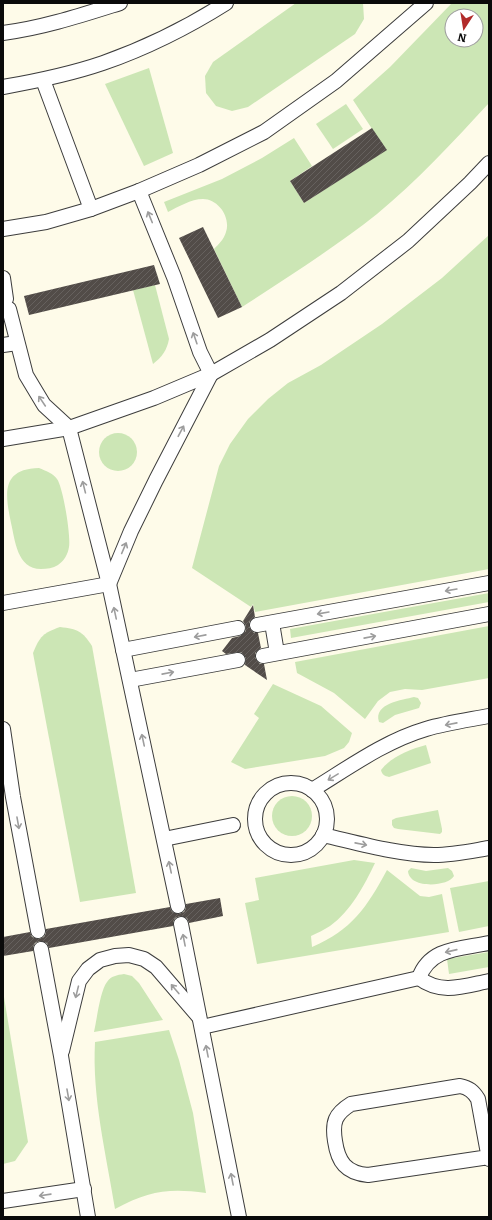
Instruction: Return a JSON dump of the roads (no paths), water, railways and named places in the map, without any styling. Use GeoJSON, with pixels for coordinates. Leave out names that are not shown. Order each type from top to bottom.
{"type":"FeatureCollection","features":[{"type":"Feature","properties":{"kind":"lane"},"geometry":{"type":"LineString","coordinates":[[3,33],[26,29],[120,3]]}},
{"type":"Feature","properties":{"kind":"lane"},"geometry":{"type":"LineString","coordinates":[[3,87],[43,80],[103,63],[152,43],[212,12],[226,3]]}},
{"type":"Feature","properties":{"kind":"lane"},"geometry":{"type":"LineString","coordinates":[[3,229],[46,222],[91,209],[139,191],[199,165],[264,132],[336,81],[420,5]]}},
{"type":"Feature","properties":{"kind":"lane"},"geometry":{"type":"LineString","coordinates":[[43,80],[91,209]]}},
{"type":"Feature","properties":{"kind":"lane"},"geometry":{"type":"LineString","coordinates":[[3,439],[69,428],[154,398],[210,374],[270,340],[341,293],[408,241],[470,183],[489,163]]}},
{"type":"Feature","properties":{"kind":"lane"},"geometry":{"type":"LineString","coordinates":[[139,191],[174,277],[200,352],[210,374]]}},
{"type":"Feature","properties":{"kind":"lane"},"geometry":{"type":"LineString","coordinates":[[3,278],[8,304],[10,344],[44,405],[69,428],[109,584],[178,906]]}},
{"type":"Feature","properties":{"kind":"lane"},"geometry":{"type":"LineString","coordinates":[[109,584],[131,531],[210,374]]}},
{"type":"Feature","properties":{"kind":"lane"},"geometry":{"type":"LineString","coordinates":[[257,625],[489,582]]}},
{"type":"Feature","properties":{"kind":"lane"},"geometry":{"type":"LineString","coordinates":[[3,603],[109,584]]}},
{"type":"Feature","properties":{"kind":"lane"},"geometry":{"type":"LineString","coordinates":[[263,656],[489,614]]}},
{"type":"Feature","properties":{"kind":"lane"},"geometry":{"type":"LineString","coordinates":[[272,623],[277,653]]}},
{"type":"Feature","properties":{"kind":"lane"},"geometry":{"type":"LineString","coordinates":[[123,650],[238,628]]}},
{"type":"Feature","properties":{"kind":"lane"},"geometry":{"type":"LineString","coordinates":[[130,680],[238,660]]}},
{"type":"Feature","properties":{"kind":"lane"},"geometry":{"type":"LineString","coordinates":[[312,790],[371,754],[398,740],[426,729],[489,716]]}},
{"type":"Feature","properties":{"kind":"lane"},"geometry":{"type":"LineString","coordinates":[[3,729],[8,798],[38,931]]}},
{"type":"Feature","properties":{"kind":"lane"},"geometry":{"type":"LineString","coordinates":[[292,783],[302,785],[312,790],[321,799],[326,811],[326,827],[317,844],[307,851],[297,854],[285,854],[275,851],[266,845],[259,836],[255,822],[257,804],[263,795],[271,788],[281,784],[292,783]]}},
{"type":"Feature","properties":{"kind":"lane"},"geometry":{"type":"LineString","coordinates":[[164,839],[255,822]]}},
{"type":"Feature","properties":{"kind":"lane"},"geometry":{"type":"LineString","coordinates":[[323,835],[410,853],[434,855],[455,854],[489,848]]}},
{"type":"Feature","properties":{"kind":"lane"},"geometry":{"type":"LineString","coordinates":[[181,924],[239,1217]]}},
{"type":"Feature","properties":{"kind":"lane"},"geometry":{"type":"LineString","coordinates":[[419,978],[422,969],[437,955],[489,943]]}},
{"type":"Feature","properties":{"kind":"lane"},"geometry":{"type":"LineString","coordinates":[[41,949],[61,1056],[88,1217]]}},
{"type":"Feature","properties":{"kind":"lane"},"geometry":{"type":"LineString","coordinates":[[61,1056],[79,981],[88,969],[100,960],[115,956],[130,955],[144,959],[156,966],[201,1023]]}},
{"type":"Feature","properties":{"kind":"lane"},"geometry":{"type":"LineString","coordinates":[[201,1023],[419,978],[428,985],[437,988],[461,986],[489,981]]}},
{"type":"Feature","properties":{"kind":"lane"},"geometry":{"type":"LineString","coordinates":[[460,1086],[474,1092],[478,1099],[489,1158],[368,1175],[360,1174],[344,1166],[339,1159],[336,1151],[334,1124],[337,1116],[343,1108],[351,1104],[460,1086]]}},
{"type":"Feature","properties":{"kind":"lane"},"geometry":{"type":"LineString","coordinates":[[3,1201],[84,1189]]}}]}
